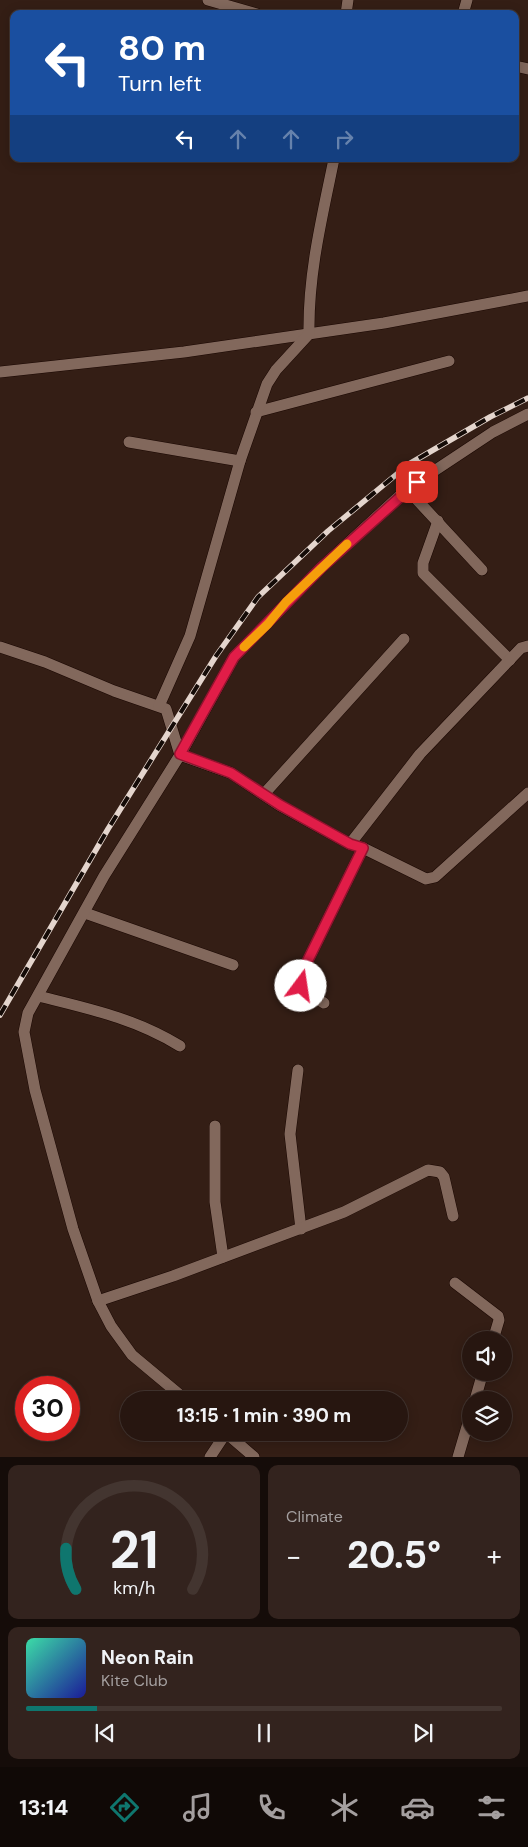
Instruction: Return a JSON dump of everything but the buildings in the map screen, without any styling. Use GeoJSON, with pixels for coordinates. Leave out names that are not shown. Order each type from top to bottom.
{"type":"FeatureCollection","features":[{"type":"Feature","properties":{"kind":"street"},"geometry":{"type":"LineString","coordinates":[[208,0],[243,10]]}},
{"type":"Feature","properties":{"kind":"street"},"geometry":{"type":"LineString","coordinates":[[159,706],[190,636],[240,461],[267,384],[276,370],[310,334],[309,315],[318,231],[333,162]]}},
{"type":"Feature","properties":{"kind":"street"},"geometry":{"type":"LineString","coordinates":[[0,372],[184,352],[310,334],[384,323],[528,296]]}},
{"type":"Feature","properties":{"kind":"street"},"geometry":{"type":"LineString","coordinates":[[256,412],[449,360]]}},
{"type":"Feature","properties":{"kind":"street"},"geometry":{"type":"LineString","coordinates":[[175,1391],[132,1355],[111,1326],[98,1301],[73,1229],[35,1090],[26,1048],[25,1021],[104,876],[180,754],[234,657],[307,582],[407,489],[493,432],[528,414]]}},
{"type":"Feature","properties":{"kind":"street"},"geometry":{"type":"LineString","coordinates":[[130,442],[240,461]]}},
{"type":"Feature","properties":{"kind":"street"},"geometry":{"type":"LineString","coordinates":[[407,489],[482,570]]}},
{"type":"Feature","properties":{"kind":"street"},"geometry":{"type":"LineString","coordinates":[[438,521],[423,563],[423,573],[510,660]]}},
{"type":"Feature","properties":{"kind":"street"},"geometry":{"type":"LineString","coordinates":[[264,794],[404,639]]}},
{"type":"Feature","properties":{"kind":"street"},"geometry":{"type":"LineString","coordinates":[[350,844],[415,759],[521,648],[528,646]]}},
{"type":"Feature","properties":{"kind":"street"},"geometry":{"type":"LineString","coordinates":[[0,648],[45,662],[114,691],[166,709],[180,754]]}},
{"type":"Feature","properties":{"kind":"street"},"geometry":{"type":"LineString","coordinates":[[180,754],[231,773],[280,805],[350,844],[363,848],[421,877],[431,879],[528,793]]}},
{"type":"Feature","properties":{"kind":"street"},"geometry":{"type":"LineString","coordinates":[[324,1003],[306,994],[301,982],[307,962],[363,848]]}},
{"type":"Feature","properties":{"kind":"street"},"geometry":{"type":"LineString","coordinates":[[85,913],[233,965]]}},
{"type":"Feature","properties":{"kind":"street"},"geometry":{"type":"LineString","coordinates":[[38,996],[125,1019],[151,1029],[180,1046]]}},
{"type":"Feature","properties":{"kind":"street"},"geometry":{"type":"LineString","coordinates":[[298,1070],[290,1134],[301,1230]]}},
{"type":"Feature","properties":{"kind":"street"},"geometry":{"type":"LineString","coordinates":[[215,1126],[215,1202],[223,1257]]}},
{"type":"Feature","properties":{"kind":"street"},"geometry":{"type":"LineString","coordinates":[[98,1301],[301,1230],[366,1203],[416,1174],[428,1170],[440,1172],[444,1177],[453,1216]]}},
{"type":"Feature","properties":{"kind":"street"},"geometry":{"type":"LineString","coordinates":[[455,1283],[498,1316],[499,1320],[496,1331]]}},
{"type":"Feature","properties":{"kind":"street"},"geometry":{"type":"LineString","coordinates":[[210,1457],[220,1441]]}},
{"type":"Feature","properties":{"kind":"street"},"geometry":{"type":"LineString","coordinates":[[234,1441],[252,1456]]}},
{"type":"Feature","properties":{"kind":"street"},"geometry":{"type":"LineString","coordinates":[[458,1457],[463,1441]]}},
{"type":"Feature","properties":{"kind":"railway"},"geometry":{"type":"LineString","coordinates":[[0,1015],[108,829],[216,656],[258,597],[328,531],[409,464],[490,417],[528,398]]}},
{"type":"Feature","properties":{"kind":"slow traffic"},"geometry":{"type":"LineString","coordinates":[[244,647],[268,624],[286,602],[347,544]]}},
{"type":"Feature","properties":{"kind":"route"},"geometry":{"type":"LineString","coordinates":[[301,986],[307,962],[363,848],[350,844],[280,805],[231,773],[180,754],[234,657],[321,568],[417,482]]}}]}
